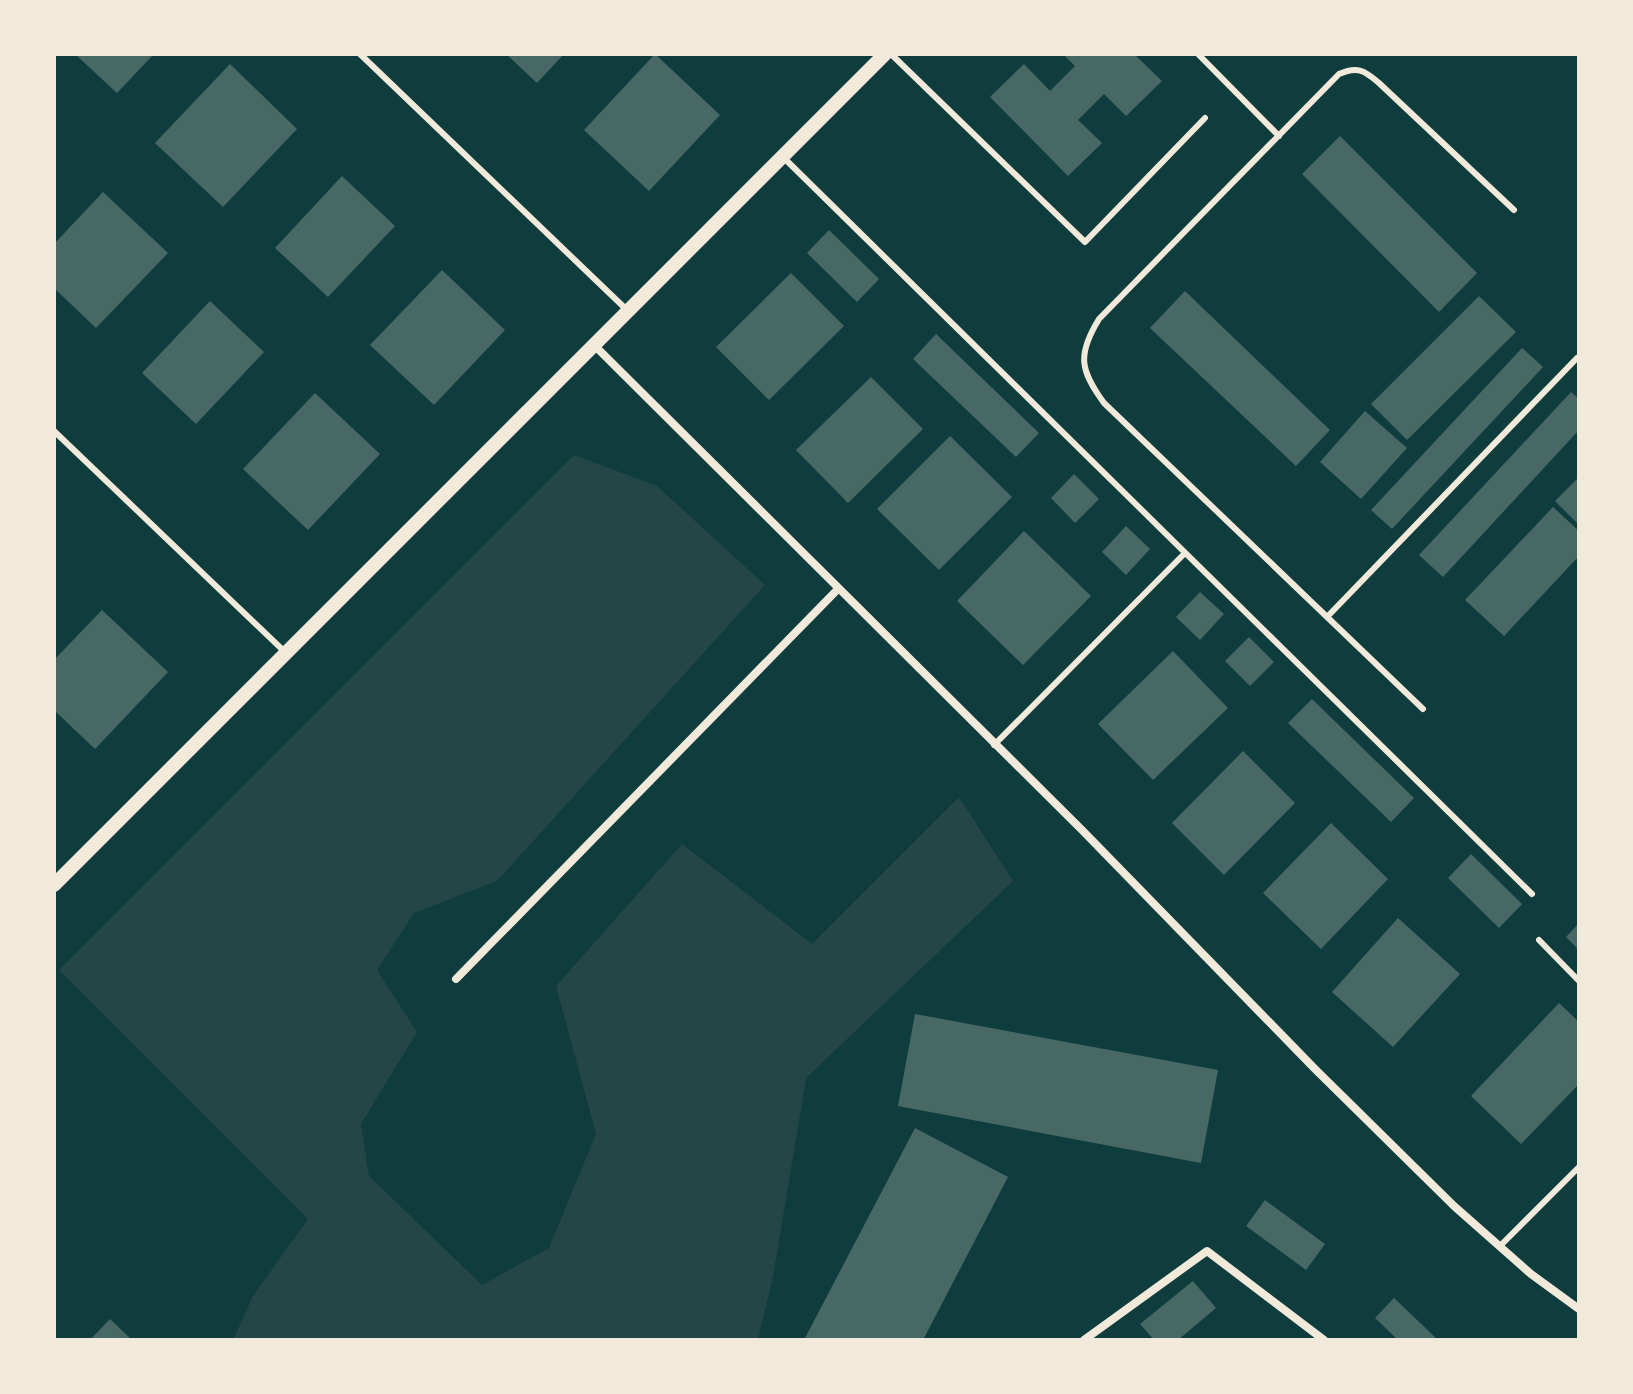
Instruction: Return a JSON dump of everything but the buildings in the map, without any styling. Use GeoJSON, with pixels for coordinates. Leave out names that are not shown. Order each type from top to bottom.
{"type":"FeatureCollection","features":[{"type":"Feature","properties":{"kind":"street"},"geometry":{"type":"LineString","coordinates":[[54,885],[885,54]]}},
{"type":"Feature","properties":{"kind":"street"},"geometry":{"type":"LineString","coordinates":[[594,345],[1082,830],[1454,1206],[1531,1274],[1579,1309]]}},
{"type":"Feature","properties":{"kind":"street"},"geometry":{"type":"LineString","coordinates":[[456,979],[838,589]]}},
{"type":"Feature","properties":{"kind":"street"},"geometry":{"type":"LineString","coordinates":[[1084,1340],[1207,1251],[1324,1340]]}},
{"type":"Feature","properties":{"kind":"lane"},"geometry":{"type":"LineString","coordinates":[[360,54],[628,311]]}},
{"type":"Feature","properties":{"kind":"lane"},"geometry":{"type":"LineString","coordinates":[[891,54],[1085,242],[1205,118]]}},
{"type":"Feature","properties":{"kind":"lane"},"geometry":{"type":"LineString","coordinates":[[1198,54],[1279,136]]}},
{"type":"Feature","properties":{"kind":"lane"},"geometry":{"type":"LineString","coordinates":[[1423,709],[1104,403],[1088,381],[1083,357],[1088,337],[1099,319],[1339,74],[1354,67],[1364,70],[1514,210]]}},
{"type":"Feature","properties":{"kind":"lane"},"geometry":{"type":"LineString","coordinates":[[782,156],[1532,894]]}},
{"type":"Feature","properties":{"kind":"lane"},"geometry":{"type":"LineString","coordinates":[[1328,616],[1577,358]]}},
{"type":"Feature","properties":{"kind":"lane"},"geometry":{"type":"LineString","coordinates":[[54,431],[286,653]]}},
{"type":"Feature","properties":{"kind":"lane"},"geometry":{"type":"LineString","coordinates":[[994,745],[1184,554]]}},
{"type":"Feature","properties":{"kind":"lane"},"geometry":{"type":"LineString","coordinates":[[1539,940],[1579,981]]}},
{"type":"Feature","properties":{"kind":"lane"},"geometry":{"type":"LineString","coordinates":[[1501,1245],[1579,1167]]}},
{"type":"Feature","properties":{"kind":"shaded area"},"geometry":{"type":"Polygon","coordinates":[[[574,455],[657,486],[765,585],[497,881],[414,913],[377,970],[417,1032],[361,1124],[369,1176],[482,1285],[549,1248],[596,1134],[556,986],[682,844],[812,944],[959,797],[1013,881],[806,1078],[773,1276],[758,1340],[233,1340],[253,1296],[308,1219],[59,970],[574,455]]]}}]}
